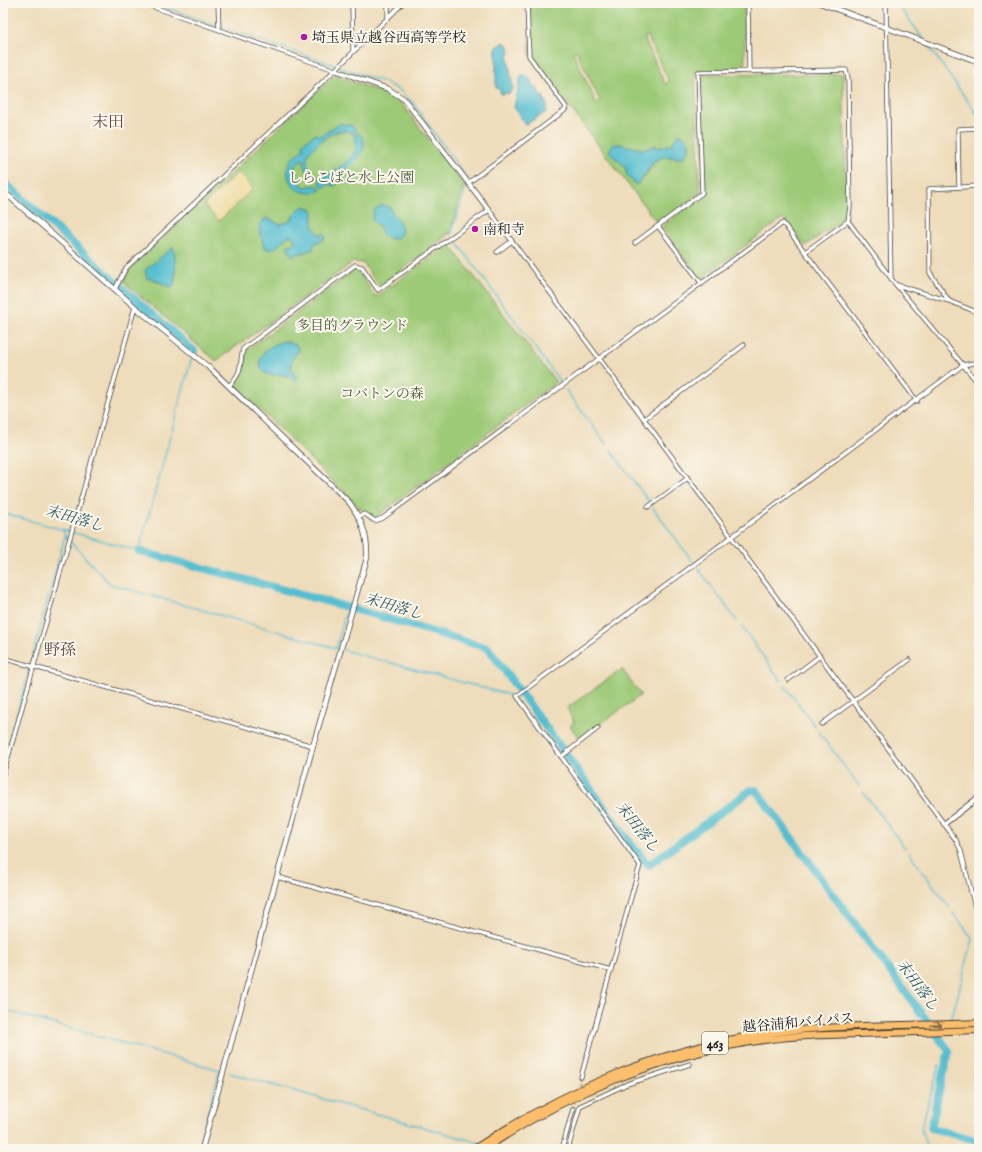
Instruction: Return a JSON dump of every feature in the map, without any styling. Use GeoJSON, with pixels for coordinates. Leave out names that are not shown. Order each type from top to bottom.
{"type":"FeatureCollection","features":[{"type":"Feature","properties":{"kind":"highway","name":"越谷浦和バイパス"},"geometry":{"type":"LineString","coordinates":[[474,1149],[515,1122],[579,1089],[638,1065],[682,1051],[744,1038],[778,1033],[979,1023]]}},
{"type":"Feature","properties":{"kind":"highway","name":"越谷浦和バイパス"},"geometry":{"type":"LineString","coordinates":[[485,1149],[550,1109],[607,1082],[653,1065],[708,1050],[764,1040],[798,1036],[979,1030]]}},
{"type":"Feature","properties":{"kind":"street"},"geometry":{"type":"LineString","coordinates":[[142,3],[388,89],[401,96],[411,107],[956,840],[961,851],[979,924]]}},
{"type":"Feature","properties":{"kind":"street"},"geometry":{"type":"LineString","coordinates":[[218,3],[219,30]]}},
{"type":"Feature","properties":{"kind":"street"},"geometry":{"type":"LineString","coordinates":[[352,3],[352,52]]}},
{"type":"Feature","properties":{"kind":"street"},"geometry":{"type":"LineString","coordinates":[[388,3],[388,17]]}},
{"type":"Feature","properties":{"kind":"street"},"geometry":{"type":"LineString","coordinates":[[115,289],[126,268],[335,70],[403,3]]}},
{"type":"Feature","properties":{"kind":"street"},"geometry":{"type":"LineString","coordinates":[[468,183],[566,107],[529,56],[528,3]]}},
{"type":"Feature","properties":{"kind":"street"},"geometry":{"type":"LineString","coordinates":[[748,3],[749,72]]}},
{"type":"Feature","properties":{"kind":"street"},"geometry":{"type":"LineString","coordinates":[[820,3],[979,62]]}},
{"type":"Feature","properties":{"kind":"street"},"geometry":{"type":"LineString","coordinates":[[886,3],[891,279]]}},
{"type":"Feature","properties":{"kind":"street"},"geometry":{"type":"LineString","coordinates":[[635,243],[702,193],[698,72],[846,70],[848,78],[850,207],[848,221],[891,279],[979,384]]}},
{"type":"Feature","properties":{"kind":"street"},"geometry":{"type":"LineString","coordinates":[[958,187],[958,128],[979,128]]}},
{"type":"Feature","properties":{"kind":"street"},"geometry":{"type":"LineString","coordinates":[[949,301],[930,273],[929,189],[979,186]]}},
{"type":"Feature","properties":{"kind":"street"},"geometry":{"type":"LineString","coordinates":[[3,191],[135,307],[229,386],[348,502],[359,516],[365,535],[367,558],[313,746],[202,1149]]}},
{"type":"Feature","properties":{"kind":"street"},"geometry":{"type":"LineString","coordinates":[[229,386],[238,376],[243,349],[355,265],[362,267],[378,290],[489,210]]}},
{"type":"Feature","properties":{"kind":"street"},"geometry":{"type":"LineString","coordinates":[[805,252],[848,221]]}},
{"type":"Feature","properties":{"kind":"street"},"geometry":{"type":"LineString","coordinates":[[359,516],[365,514],[375,521],[383,518],[545,398],[556,393],[783,223],[917,401]]}},
{"type":"Feature","properties":{"kind":"street"},"geometry":{"type":"LineString","coordinates":[[658,226],[702,284]]}},
{"type":"Feature","properties":{"kind":"street"},"geometry":{"type":"LineString","coordinates":[[497,252],[512,241]]}},
{"type":"Feature","properties":{"kind":"street"},"geometry":{"type":"LineString","coordinates":[[896,285],[949,301],[979,313]]}},
{"type":"Feature","properties":{"kind":"street"},"geometry":{"type":"LineString","coordinates":[[3,775],[135,307]]}},
{"type":"Feature","properties":{"kind":"street"},"geometry":{"type":"LineString","coordinates":[[644,419],[744,345]]}},
{"type":"Feature","properties":{"kind":"street"},"geometry":{"type":"LineString","coordinates":[[581,1077],[640,865],[517,696],[963,366],[979,362]]}},
{"type":"Feature","properties":{"kind":"street"},"geometry":{"type":"LineString","coordinates":[[648,507],[688,478]]}},
{"type":"Feature","properties":{"kind":"street"},"geometry":{"type":"LineString","coordinates":[[788,680],[820,656]]}},
{"type":"Feature","properties":{"kind":"street"},"geometry":{"type":"LineString","coordinates":[[3,658],[313,746]]}},
{"type":"Feature","properties":{"kind":"street"},"geometry":{"type":"LineString","coordinates":[[822,724],[909,660]]}},
{"type":"Feature","properties":{"kind":"street"},"geometry":{"type":"LineString","coordinates":[[561,756],[598,728]]}},
{"type":"Feature","properties":{"kind":"street"},"geometry":{"type":"LineString","coordinates":[[944,824],[979,797]]}},
{"type":"Feature","properties":{"kind":"street"},"geometry":{"type":"LineString","coordinates":[[277,877],[611,970]]}},
{"type":"Feature","properties":{"kind":"street"},"geometry":{"type":"LineString","coordinates":[[568,1149],[580,1106],[627,1084],[690,1064]]}},
{"type":"Feature","properties":{"kind":"street"},"geometry":{"type":"LineString","coordinates":[[562,1149],[573,1109]]}},
{"type":"Feature","properties":{"kind":"green space"},"geometry":{"type":"Polygon","coordinates":[[[530,3],[744,3],[745,68],[743,70],[695,71],[700,193],[658,224],[530,55],[530,3]],[[647,36],[644,38],[665,84],[669,82],[647,36]],[[576,50],[573,52],[596,103],[600,101],[576,50]],[[678,135],[671,145],[657,148],[655,145],[652,147],[638,149],[621,144],[621,163],[625,167],[627,175],[640,182],[658,159],[666,156],[683,158],[689,148],[678,135]]]}},
{"type":"Feature","properties":{"kind":"green space"},"geometry":{"type":"Polygon","coordinates":[[[843,74],[847,217],[805,246],[783,218],[700,279],[662,227],[705,193],[701,75],[843,74]]]}},
{"type":"Feature","properties":{"kind":"green space","name":"しらこばと水上公園"},"geometry":{"type":"Polygon","coordinates":[[[335,75],[397,98],[464,185],[450,233],[379,286],[363,263],[353,262],[216,361],[124,282],[129,270],[335,75]]]}},
{"type":"Feature","properties":{"kind":"green space","name":"コバトンの森"},"geometry":{"type":"Polygon","coordinates":[[[449,244],[556,382],[372,520],[235,385],[244,372],[247,350],[356,269],[376,297],[449,244]]]}},
{"type":"Feature","properties":{"kind":"green space"},"geometry":{"type":"Polygon","coordinates":[[[622,669],[641,695],[579,738],[570,726],[574,722],[567,708],[622,669]]]}},
{"type":"Feature","properties":{"kind":"sand"},"geometry":{"type":"Polygon","coordinates":[[[238,172],[253,189],[219,221],[204,205],[238,172]]]}},
{"type":"Feature","properties":{"kind":"water"},"geometry":{"type":"Polygon","coordinates":[[[504,42],[509,46],[510,53],[508,57],[513,89],[510,93],[501,94],[499,89],[496,88],[496,48],[504,42]]]}},
{"type":"Feature","properties":{"kind":"water"},"geometry":{"type":"Polygon","coordinates":[[[523,75],[527,76],[539,91],[539,96],[543,96],[547,105],[546,112],[525,125],[514,107],[521,77],[523,75]]]}},
{"type":"Feature","properties":{"kind":"water"},"geometry":{"type":"Polygon","coordinates":[[[339,124],[351,125],[357,131],[353,134],[347,131],[334,133],[308,153],[307,160],[309,170],[318,176],[317,179],[311,176],[307,171],[304,166],[304,159],[299,161],[294,168],[296,180],[305,187],[317,185],[321,190],[306,193],[300,191],[290,182],[288,176],[290,161],[304,149],[303,143],[315,134],[320,136],[339,124]]]}},
{"type":"Feature","properties":{"kind":"water"},"geometry":{"type":"Polygon","coordinates":[[[359,133],[363,138],[364,143],[362,153],[346,169],[347,175],[335,186],[329,184],[323,188],[320,184],[320,177],[335,171],[351,157],[356,149],[354,136],[359,133]]]}},
{"type":"Feature","properties":{"kind":"water"},"geometry":{"type":"Polygon","coordinates":[[[682,134],[689,142],[689,148],[682,159],[673,157],[660,158],[652,165],[638,184],[635,184],[627,175],[625,167],[609,152],[612,145],[616,144],[641,149],[651,148],[655,145],[658,148],[671,145],[678,135],[682,134]]]}},
{"type":"Feature","properties":{"kind":"water"},"geometry":{"type":"Polygon","coordinates":[[[382,205],[390,207],[399,220],[402,232],[394,239],[383,236],[380,227],[372,220],[374,210],[382,205]]]}},
{"type":"Feature","properties":{"kind":"water"},"geometry":{"type":"Polygon","coordinates":[[[304,206],[313,210],[313,226],[319,235],[324,233],[326,238],[314,244],[313,249],[292,256],[287,246],[296,242],[291,235],[273,249],[269,250],[264,247],[259,227],[262,221],[267,218],[279,224],[289,222],[298,210],[304,206]]]}},
{"type":"Feature","properties":{"kind":"water"},"geometry":{"type":"Polygon","coordinates":[[[173,247],[176,268],[174,285],[172,288],[150,278],[147,279],[145,270],[173,247]]]}},
{"type":"Feature","properties":{"kind":"water"},"geometry":{"type":"Polygon","coordinates":[[[285,341],[296,345],[299,351],[292,360],[291,364],[292,371],[297,377],[296,380],[285,375],[268,374],[263,371],[260,366],[260,361],[265,351],[275,344],[285,341]]]}},
{"type":"Feature","properties":{"kind":"waterway"},"geometry":{"type":"LineString","coordinates":[[151,3],[384,82],[399,90],[413,103],[468,180]]}},
{"type":"Feature","properties":{"kind":"waterway"},"geometry":{"type":"LineString","coordinates":[[897,3],[924,40]]}},
{"type":"Feature","properties":{"kind":"waterway"},"geometry":{"type":"LineString","coordinates":[[928,45],[979,117]]}},
{"type":"Feature","properties":{"kind":"waterway","name":"末田落し"},"geometry":{"type":"LineString","coordinates":[[3,181],[23,199]]}},
{"type":"Feature","properties":{"kind":"waterway"},"geometry":{"type":"LineString","coordinates":[[451,235],[467,184]]}},
{"type":"Feature","properties":{"kind":"waterway","name":"末田落し"},"geometry":{"type":"LineString","coordinates":[[26,202],[79,249]]}},
{"type":"Feature","properties":{"kind":"waterway"},"geometry":{"type":"LineString","coordinates":[[455,240],[562,384]]}},
{"type":"Feature","properties":{"kind":"waterway","name":"末田落し"},"geometry":{"type":"LineString","coordinates":[[82,252],[115,282]]}},
{"type":"Feature","properties":{"kind":"waterway","name":"末田落し"},"geometry":{"type":"LineString","coordinates":[[121,287],[194,351]]}},
{"type":"Feature","properties":{"kind":"waterway","name":"末田落し"},"geometry":{"type":"LineString","coordinates":[[3,513],[139,551],[191,360]]}},
{"type":"Feature","properties":{"kind":"waterway"},"geometry":{"type":"LineString","coordinates":[[566,390],[606,444]]}},
{"type":"Feature","properties":{"kind":"waterway"},"geometry":{"type":"LineString","coordinates":[[610,449],[649,502]]}},
{"type":"Feature","properties":{"kind":"waterway"},"geometry":{"type":"LineString","coordinates":[[653,508],[693,562]]}},
{"type":"Feature","properties":{"kind":"waterway"},"geometry":{"type":"LineString","coordinates":[[3,766],[65,536],[63,530]]}},
{"type":"Feature","properties":{"kind":"waterway"},"geometry":{"type":"LineString","coordinates":[[65,536],[110,584],[339,649]]}},
{"type":"Feature","properties":{"kind":"waterway","name":"末田落し"},"geometry":{"type":"LineString","coordinates":[[139,551],[347,607],[488,648],[634,848],[649,865],[751,790],[756,790],[949,1051],[931,1128],[979,1141]]}},
{"type":"Feature","properties":{"kind":"waterway"},"geometry":{"type":"LineString","coordinates":[[698,568],[737,621]]}},
{"type":"Feature","properties":{"kind":"waterway"},"geometry":{"type":"LineString","coordinates":[[336,649],[347,607]]}},
{"type":"Feature","properties":{"kind":"waterway"},"geometry":{"type":"LineString","coordinates":[[742,627],[781,681]]}},
{"type":"Feature","properties":{"kind":"waterway"},"geometry":{"type":"LineString","coordinates":[[343,650],[517,697]]}},
{"type":"Feature","properties":{"kind":"waterway"},"geometry":{"type":"LineString","coordinates":[[785,686],[815,726]]}},
{"type":"Feature","properties":{"kind":"waterway","name":"末田落し"},"geometry":{"type":"LineString","coordinates":[[520,698],[526,700]]}},
{"type":"Feature","properties":{"kind":"waterway"},"geometry":{"type":"LineString","coordinates":[[818,731],[859,786]]}},
{"type":"Feature","properties":{"kind":"waterway"},"geometry":{"type":"LineString","coordinates":[[863,792],[905,848]]}},
{"type":"Feature","properties":{"kind":"waterway"},"geometry":{"type":"LineString","coordinates":[[909,853],[950,908]]}},
{"type":"Feature","properties":{"kind":"waterway"},"geometry":{"type":"LineString","coordinates":[[951,1020],[973,939],[953,913]]}},
{"type":"Feature","properties":{"kind":"waterway"},"geometry":{"type":"LineString","coordinates":[[3,1010],[220,1070],[198,1149]]}},
{"type":"Feature","properties":{"kind":"waterway"},"geometry":{"type":"LineString","coordinates":[[927,1149],[921,1129],[939,1065]]}},
{"type":"Feature","properties":{"kind":"waterway"},"geometry":{"type":"LineString","coordinates":[[230,1073],[480,1143]]}},
{"type":"Feature","properties":{"kind":"waterway"},"geometry":{"type":"LineString","coordinates":[[492,1146],[501,1149]]}},
{"type":"Feature","properties":{"kind":"tunnel"},"geometry":{"type":"LineString","coordinates":[[578,1091],[581,1077]]}},
{"type":"Feature","properties":{"kind":"tunnel"},"geometry":{"type":"LineString","coordinates":[[573,1109],[576,1097]]}},
{"type":"Feature","properties":{"kind":"place","name":"埼玉県立越谷西高等学校"},"geometry":{"type":"Point","coordinates":[304,37]}},
{"type":"Feature","properties":{"kind":"place","name":"南和寺"},"geometry":{"type":"Point","coordinates":[475,229]}},
{"type":"Feature","properties":{"kind":"district","name":"末田"},"geometry":{"type":"Point","coordinates":[108,121]}},
{"type":"Feature","properties":{"kind":"district","name":"野孫"},"geometry":{"type":"Point","coordinates":[60,649]}},
{"type":"Feature","properties":{"kind":"park label","name":"多目的グラウンド"},"geometry":{"type":"Point","coordinates":[352,325]}}]}
